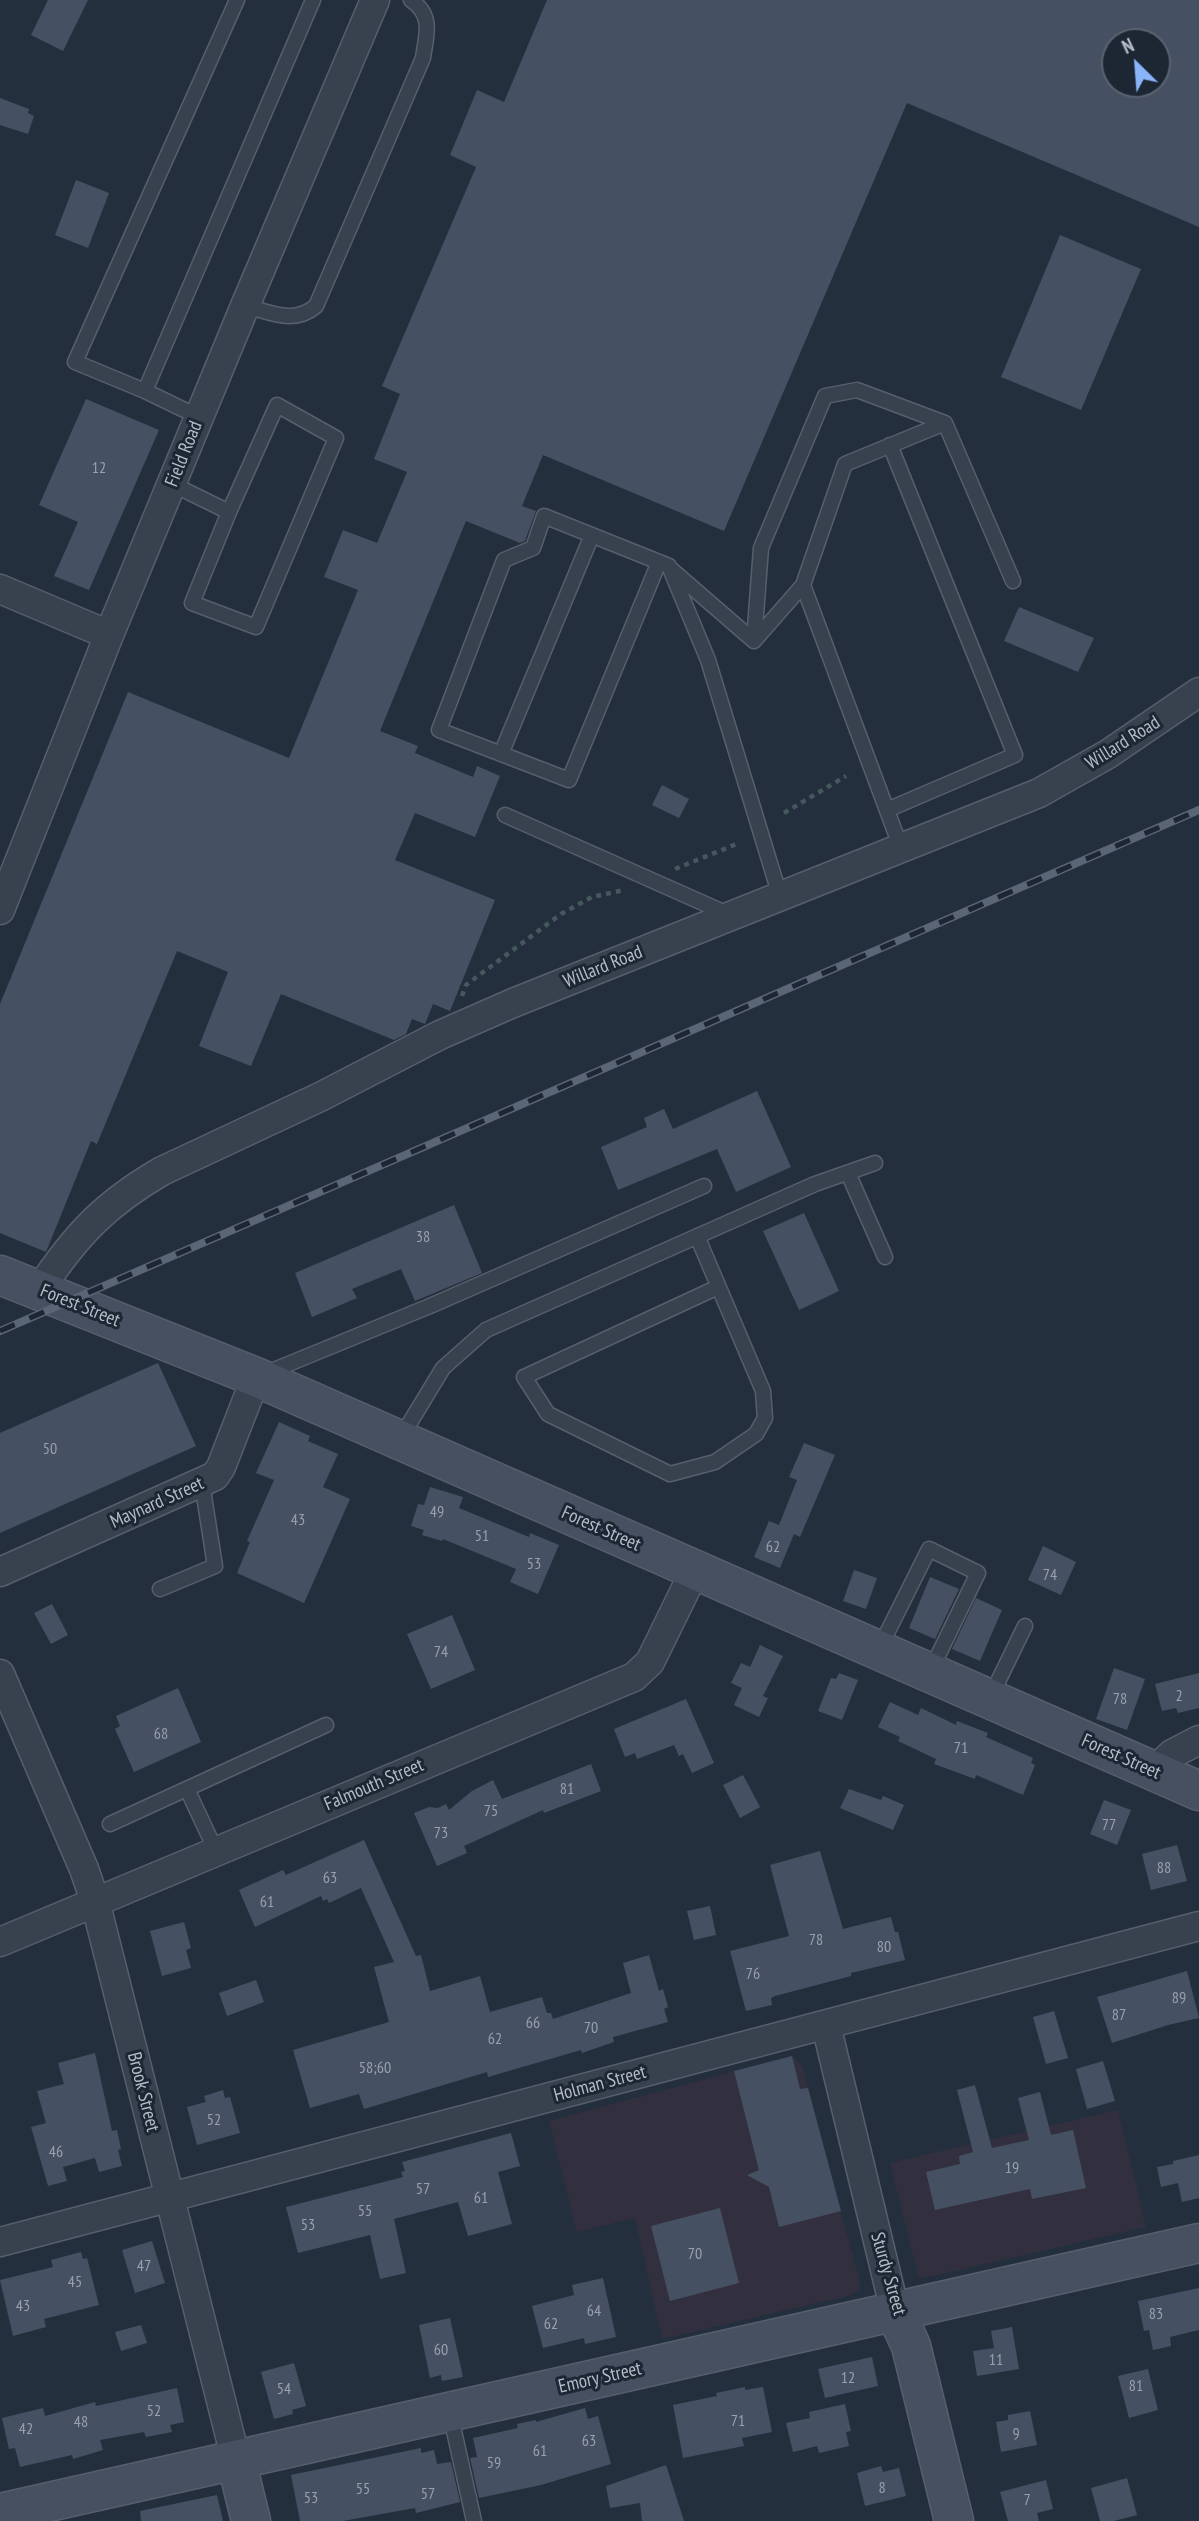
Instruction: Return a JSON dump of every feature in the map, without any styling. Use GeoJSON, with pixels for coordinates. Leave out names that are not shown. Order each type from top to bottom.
{"type":"FeatureCollection","features":[{"type":"Feature","properties":{"kind":"main road","name":"Forest Street"},"geometry":{"type":"LineString","coordinates":[[0,1275],[256,1377],[1199,1791]]}},
{"type":"Feature","properties":{"kind":"main road","name":"Emory Street"},"geometry":{"type":"LineString","coordinates":[[0,2514],[1199,2243]]}},
{"type":"Feature","properties":{"kind":"main road","name":"Sturdy Street"},"geometry":{"type":"LineString","coordinates":[[895,2311],[911,2346],[954,2521]]}},
{"type":"Feature","properties":{"kind":"main road","name":"Brook Street"},"geometry":{"type":"LineString","coordinates":[[236,2460],[251,2521]]}},
{"type":"Feature","properties":{"kind":"street","name":"Field Road"},"geometry":{"type":"LineString","coordinates":[[1,905],[199,417],[375,0]]}},
{"type":"Feature","properties":{"kind":"street"},"geometry":{"type":"LineString","coordinates":[[0,589],[109,635]]}},
{"type":"Feature","properties":{"kind":"street","name":"Willard Road"},"geometry":{"type":"LineString","coordinates":[[40,1289],[74,1241],[93,1220],[137,1185],[162,1171],[320,1097],[452,1030],[1039,793],[1108,754],[1199,692]]}},
{"type":"Feature","properties":{"kind":"street","name":"Maynard Street"},"geometry":{"type":"LineString","coordinates":[[0,1572],[215,1476],[256,1377]]}},
{"type":"Feature","properties":{"kind":"street","name":"Falmouth Street"},"geometry":{"type":"LineString","coordinates":[[0,1942],[634,1677],[650,1662],[695,1570]]}},
{"type":"Feature","properties":{"kind":"street","name":"Brook Street"},"geometry":{"type":"LineString","coordinates":[[0,1674],[95,1901],[236,2460]]}},
{"type":"Feature","properties":{"kind":"street"},"geometry":{"type":"LineString","coordinates":[[1154,1771],[1172,1754],[1199,1740]]}},
{"type":"Feature","properties":{"kind":"street","name":"Holman Street"},"geometry":{"type":"LineString","coordinates":[[0,2242],[1199,1926]]}},
{"type":"Feature","properties":{"kind":"street","name":"Sturdy Street"},"geometry":{"type":"LineString","coordinates":[[826,2025],[895,2311]]}},
{"type":"Feature","properties":{"kind":"lane"},"geometry":{"type":"LineString","coordinates":[[199,417],[75,362],[237,0]]}},
{"type":"Feature","properties":{"kind":"lane"},"geometry":{"type":"LineString","coordinates":[[145,391],[313,0]]}},
{"type":"Feature","properties":{"kind":"lane"},"geometry":{"type":"LineString","coordinates":[[245,306],[294,318],[316,306],[422,58],[428,23],[421,6],[411,0]]}},
{"type":"Feature","properties":{"kind":"lane"},"geometry":{"type":"LineString","coordinates":[[754,640],[761,548],[825,396],[857,390],[945,424],[1013,581]]}},
{"type":"Feature","properties":{"kind":"lane"},"geometry":{"type":"LineString","coordinates":[[277,405],[336,438],[256,627],[192,603],[229,512],[277,405]]}},
{"type":"Feature","properties":{"kind":"lane"},"geometry":{"type":"LineString","coordinates":[[754,640],[803,585],[845,464],[945,424]]}},
{"type":"Feature","properties":{"kind":"lane"},"geometry":{"type":"LineString","coordinates":[[887,810],[1015,755],[890,445]]}},
{"type":"Feature","properties":{"kind":"lane"},"geometry":{"type":"LineString","coordinates":[[172,484],[229,512]]}},
{"type":"Feature","properties":{"kind":"lane"},"geometry":{"type":"LineString","coordinates":[[664,564],[569,780],[439,730],[504,560],[533,548],[544,516],[664,564],[754,640]]}},
{"type":"Feature","properties":{"kind":"lane"},"geometry":{"type":"LineString","coordinates":[[501,754],[593,535]]}},
{"type":"Feature","properties":{"kind":"lane"},"geometry":{"type":"LineString","coordinates":[[664,564],[708,660],[780,896]]}},
{"type":"Feature","properties":{"kind":"lane"},"geometry":{"type":"LineString","coordinates":[[803,585],[901,848]]}},
{"type":"Feature","properties":{"kind":"lane"},"geometry":{"type":"LineString","coordinates":[[505,815],[732,916]]}},
{"type":"Feature","properties":{"kind":"lane"},"geometry":{"type":"LineString","coordinates":[[399,1440],[443,1368],[486,1330],[815,1184],[875,1163]]}},
{"type":"Feature","properties":{"kind":"lane"},"geometry":{"type":"LineString","coordinates":[[848,1173],[885,1257]]}},
{"type":"Feature","properties":{"kind":"lane"},"geometry":{"type":"LineString","coordinates":[[256,1377],[430,1307],[704,1185]]}},
{"type":"Feature","properties":{"kind":"lane"},"geometry":{"type":"LineString","coordinates":[[697,1236],[763,1391],[765,1418],[756,1434],[715,1462],[670,1474],[548,1414],[524,1377],[718,1287]]}},
{"type":"Feature","properties":{"kind":"lane"},"geometry":{"type":"LineString","coordinates":[[160,1588],[215,1566],[202,1483]]}},
{"type":"Feature","properties":{"kind":"lane"},"geometry":{"type":"LineString","coordinates":[[878,1651],[929,1549],[978,1573],[929,1673]]}},
{"type":"Feature","properties":{"kind":"lane"},"geometry":{"type":"LineString","coordinates":[[990,1700],[1025,1626]]}},
{"type":"Feature","properties":{"kind":"lane"},"geometry":{"type":"LineString","coordinates":[[110,1824],[326,1725]]}},
{"type":"Feature","properties":{"kind":"lane"},"geometry":{"type":"LineString","coordinates":[[187,1789],[216,1851]]}},
{"type":"Feature","properties":{"kind":"lane"},"geometry":{"type":"LineString","coordinates":[[450,2412],[474,2521]]}},
{"type":"Feature","properties":{"kind":"path"},"geometry":{"type":"LineString","coordinates":[[784,813],[846,776]]}},
{"type":"Feature","properties":{"kind":"path"},"geometry":{"type":"LineString","coordinates":[[674,870],[739,844]]}},
{"type":"Feature","properties":{"kind":"path"},"geometry":{"type":"LineString","coordinates":[[459,1004],[466,985],[561,914],[592,897],[628,889]]}},
{"type":"Feature","properties":{"kind":"shaded area"},"geometry":{"type":"Polygon","coordinates":[[[792,2056],[802,2066],[860,2283],[859,2289],[851,2295],[662,2339],[635,2218],[577,2232],[549,2121],[792,2056]]]}},
{"type":"Feature","properties":{"kind":"shaded area"},"geometry":{"type":"Polygon","coordinates":[[[1118,2110],[1146,2227],[919,2279],[890,2163],[1118,2110]]]}},
{"type":"Feature","properties":{"kind":"building"},"geometry":{"type":"Polygon","coordinates":[[[48,0],[88,0],[63,51],[31,35],[48,0]]]}},
{"type":"Feature","properties":{"kind":"building"},"geometry":{"type":"Polygon","coordinates":[[[547,0],[1199,0],[1199,227],[907,103],[724,531],[543,455],[522,506],[536,511],[525,541],[520,543],[466,521],[380,731],[418,746],[415,753],[473,777],[477,766],[500,776],[475,837],[415,813],[395,860],[495,900],[450,1011],[433,1004],[425,1024],[412,1019],[406,1034],[394,1040],[281,994],[251,1066],[199,1046],[228,972],[177,951],[97,1144],[91,1141],[46,1252],[0,1233],[0,1004],[128,692],[289,758],[358,590],[324,577],[343,530],[377,543],[407,472],[374,459],[400,394],[382,386],[476,167],[450,155],[477,90],[504,102],[547,0]]]}},
{"type":"Feature","properties":{"kind":"building"},"geometry":{"type":"Polygon","coordinates":[[[0,98],[29,109],[28,113],[34,116],[28,134],[0,125],[0,98]]]}},
{"type":"Feature","properties":{"kind":"building"},"geometry":{"type":"Polygon","coordinates":[[[76,180],[109,193],[88,248],[55,235],[76,180]]]}},
{"type":"Feature","properties":{"kind":"building"},"geometry":{"type":"Polygon","coordinates":[[[1060,235],[1141,269],[1081,410],[1001,377],[1060,235]]]}},
{"type":"Feature","properties":{"kind":"building"},"geometry":{"type":"Polygon","coordinates":[[[86,399],[159,430],[89,590],[54,576],[78,522],[39,505],[86,399]]]}},
{"type":"Feature","properties":{"kind":"building"},"geometry":{"type":"Polygon","coordinates":[[[1019,607],[1094,638],[1078,672],[1004,641],[1019,607]]]}},
{"type":"Feature","properties":{"kind":"building"},"geometry":{"type":"Polygon","coordinates":[[[662,785],[689,799],[679,818],[652,805],[662,785]]]}},
{"type":"Feature","properties":{"kind":"building"},"geometry":{"type":"Polygon","coordinates":[[[757,1091],[791,1167],[736,1192],[717,1149],[618,1190],[601,1147],[647,1127],[644,1118],[664,1109],[673,1129],[757,1091]]]}},
{"type":"Feature","properties":{"kind":"building"},"geometry":{"type":"Polygon","coordinates":[[[454,1205],[482,1273],[415,1301],[401,1269],[352,1289],[357,1298],[312,1317],[295,1273],[454,1205]]]}},
{"type":"Feature","properties":{"kind":"building"},"geometry":{"type":"Polygon","coordinates":[[[804,1213],[839,1291],[799,1310],[763,1231],[804,1213]]]}},
{"type":"Feature","properties":{"kind":"building"},"geometry":{"type":"Polygon","coordinates":[[[158,1363],[196,1446],[0,1533],[0,1433],[158,1363]]]}},
{"type":"Feature","properties":{"kind":"building"},"geometry":{"type":"Polygon","coordinates":[[[279,1422],[310,1436],[308,1441],[338,1454],[323,1487],[350,1499],[304,1603],[237,1573],[250,1542],[247,1541],[274,1480],[256,1473],[279,1422]]]}},
{"type":"Feature","properties":{"kind":"building"},"geometry":{"type":"Polygon","coordinates":[[[804,1443],[835,1455],[800,1537],[794,1534],[780,1568],[754,1557],[769,1521],[779,1525],[797,1480],[789,1477],[804,1443]]]}},
{"type":"Feature","properties":{"kind":"building"},"geometry":{"type":"Polygon","coordinates":[[[430,1487],[463,1497],[459,1508],[529,1537],[530,1533],[559,1545],[538,1594],[510,1582],[516,1569],[443,1539],[442,1541],[422,1535],[424,1530],[411,1526],[418,1504],[424,1505],[430,1487]]]}},
{"type":"Feature","properties":{"kind":"building"},"geometry":{"type":"Polygon","coordinates":[[[1043,1546],[1076,1562],[1061,1595],[1028,1580],[1043,1546]]]}},
{"type":"Feature","properties":{"kind":"building"},"geometry":{"type":"Polygon","coordinates":[[[854,1570],[877,1578],[866,1609],[843,1601],[854,1570]]]}},
{"type":"Feature","properties":{"kind":"building"},"geometry":{"type":"Polygon","coordinates":[[[930,1577],[959,1589],[935,1639],[909,1628],[930,1577]]]}},
{"type":"Feature","properties":{"kind":"building"},"geometry":{"type":"Polygon","coordinates":[[[976,1598],[1002,1610],[980,1661],[952,1649],[976,1598]]]}},
{"type":"Feature","properties":{"kind":"building"},"geometry":{"type":"Polygon","coordinates":[[[52,1604],[68,1635],[51,1644],[34,1613],[52,1604]]]}},
{"type":"Feature","properties":{"kind":"building"},"geometry":{"type":"Polygon","coordinates":[[[452,1615],[475,1670],[431,1689],[407,1634],[452,1615]]]}},
{"type":"Feature","properties":{"kind":"building"},"geometry":{"type":"Polygon","coordinates":[[[760,1645],[783,1656],[763,1696],[768,1698],[759,1717],[734,1705],[742,1688],[731,1683],[741,1663],[750,1667],[760,1645]]]}},
{"type":"Feature","properties":{"kind":"building"},"geometry":{"type":"Polygon","coordinates":[[[1114,1668],[1145,1679],[1127,1730],[1096,1719],[1114,1668]]]}},
{"type":"Feature","properties":{"kind":"building"},"geometry":{"type":"Polygon","coordinates":[[[839,1673],[858,1680],[842,1720],[818,1711],[831,1678],[836,1679],[839,1673]]]}},
{"type":"Feature","properties":{"kind":"building"},"geometry":{"type":"Polygon","coordinates":[[[1199,1673],[1199,1708],[1178,1713],[1176,1708],[1162,1711],[1155,1684],[1199,1673]]]}},
{"type":"Feature","properties":{"kind":"building"},"geometry":{"type":"Polygon","coordinates":[[[178,1688],[201,1742],[134,1772],[115,1729],[120,1726],[116,1716],[178,1688]]]}},
{"type":"Feature","properties":{"kind":"building"},"geometry":{"type":"Polygon","coordinates":[[[686,1699],[714,1763],[692,1773],[683,1754],[679,1756],[674,1745],[637,1759],[635,1753],[625,1757],[614,1729],[686,1699]]]}},
{"type":"Feature","properties":{"kind":"building"},"geometry":{"type":"Polygon","coordinates":[[[890,1702],[918,1715],[921,1708],[956,1725],[957,1721],[988,1733],[986,1737],[1033,1758],[1031,1763],[1035,1765],[1023,1795],[976,1775],[975,1779],[934,1764],[936,1759],[898,1741],[900,1737],[878,1727],[890,1702]]]}},
{"type":"Feature","properties":{"kind":"building"},"geometry":{"type":"Polygon","coordinates":[[[591,1764],[601,1791],[544,1813],[543,1810],[464,1846],[467,1853],[437,1866],[414,1813],[446,1804],[449,1810],[472,1791],[493,1780],[502,1799],[591,1764]]]}},
{"type":"Feature","properties":{"kind":"building"},"geometry":{"type":"Polygon","coordinates":[[[743,1775],[760,1807],[740,1818],[723,1785],[743,1775]]]}},
{"type":"Feature","properties":{"kind":"building"},"geometry":{"type":"Polygon","coordinates":[[[849,1789],[881,1800],[883,1796],[904,1805],[893,1830],[840,1808],[849,1789]]]}},
{"type":"Feature","properties":{"kind":"building"},"geometry":{"type":"Polygon","coordinates":[[[1104,1800],[1131,1810],[1117,1845],[1090,1834],[1104,1800]]]}},
{"type":"Feature","properties":{"kind":"building"},"geometry":{"type":"Polygon","coordinates":[[[364,1840],[416,1956],[421,1955],[430,1991],[480,1976],[490,2012],[542,1997],[547,2013],[551,2013],[553,2019],[631,1993],[623,1963],[649,1955],[659,1991],[663,1989],[668,2007],[664,2009],[668,2022],[613,2037],[614,2042],[582,2053],[581,2050],[488,2077],[487,2072],[364,2109],[359,2094],[310,2108],[293,2050],[389,2022],[374,1967],[394,1962],[361,1888],[329,1903],[327,1899],[323,1901],[321,1896],[255,1927],[239,1890],[283,1870],[286,1875],[364,1840]]]}},
{"type":"Feature","properties":{"kind":"building"},"geometry":{"type":"Polygon","coordinates":[[[1177,1845],[1187,1881],[1151,1890],[1142,1854],[1177,1845]]]}},
{"type":"Feature","properties":{"kind":"building"},"geometry":{"type":"Polygon","coordinates":[[[820,1851],[843,1929],[891,1917],[905,1960],[775,1996],[771,1998],[772,2005],[746,2011],[730,1951],[789,1936],[770,1865],[820,1851]]]}},
{"type":"Feature","properties":{"kind":"building"},"geometry":{"type":"Polygon","coordinates":[[[710,1906],[716,1935],[694,1940],[687,1911],[710,1906]]]}},
{"type":"Feature","properties":{"kind":"building"},"geometry":{"type":"Polygon","coordinates":[[[184,1922],[191,1948],[186,1950],[191,1968],[162,1976],[150,1931],[184,1922]]]}},
{"type":"Feature","properties":{"kind":"building"},"geometry":{"type":"Polygon","coordinates":[[[1187,1971],[1199,2018],[1112,2043],[1097,1997],[1187,1971]]]}},
{"type":"Feature","properties":{"kind":"building"},"geometry":{"type":"Polygon","coordinates":[[[256,1980],[264,2002],[227,2016],[219,1993],[256,1980]]]}},
{"type":"Feature","properties":{"kind":"building"},"geometry":{"type":"Polygon","coordinates":[[[1054,2011],[1068,2058],[1046,2064],[1033,2017],[1054,2011]]]}},
{"type":"Feature","properties":{"kind":"building"},"geometry":{"type":"Polygon","coordinates":[[[95,2053],[112,2131],[117,2130],[122,2166],[99,2172],[95,2158],[63,2167],[67,2181],[48,2186],[31,2127],[46,2123],[37,2091],[64,2084],[58,2063],[95,2053]]]}},
{"type":"Feature","properties":{"kind":"building"},"geometry":{"type":"Polygon","coordinates":[[[792,2056],[800,2089],[808,2088],[841,2211],[779,2227],[769,2187],[747,2175],[759,2170],[734,2071],[792,2056]]]}},
{"type":"Feature","properties":{"kind":"building"},"geometry":{"type":"Polygon","coordinates":[[[1103,2061],[1115,2101],[1087,2109],[1076,2069],[1103,2061]]]}},
{"type":"Feature","properties":{"kind":"building"},"geometry":{"type":"Polygon","coordinates":[[[975,2085],[992,2148],[1029,2140],[1018,2098],[1040,2092],[1051,2135],[1073,2130],[1086,2188],[1032,2199],[1030,2189],[935,2210],[926,2172],[960,2164],[959,2156],[973,2152],[957,2090],[975,2085]]]}},
{"type":"Feature","properties":{"kind":"building"},"geometry":{"type":"Polygon","coordinates":[[[223,2090],[225,2098],[230,2097],[240,2133],[197,2145],[187,2107],[206,2102],[204,2096],[223,2090]]]}},
{"type":"Feature","properties":{"kind":"building"},"geometry":{"type":"Polygon","coordinates":[[[511,2133],[520,2166],[498,2172],[512,2224],[468,2236],[458,2202],[394,2219],[406,2273],[380,2279],[370,2235],[298,2253],[286,2207],[403,2177],[401,2172],[405,2171],[402,2162],[511,2133]]]}},
{"type":"Feature","properties":{"kind":"building"},"geometry":{"type":"Polygon","coordinates":[[[1199,2155],[1199,2198],[1182,2202],[1178,2183],[1161,2187],[1157,2167],[1199,2155]]]}},
{"type":"Feature","properties":{"kind":"building"},"geometry":{"type":"Polygon","coordinates":[[[720,2208],[739,2283],[670,2301],[651,2226],[720,2208]]]}},
{"type":"Feature","properties":{"kind":"building"},"geometry":{"type":"Polygon","coordinates":[[[152,2241],[165,2283],[135,2293],[122,2250],[152,2241]]]}},
{"type":"Feature","properties":{"kind":"building"},"geometry":{"type":"Polygon","coordinates":[[[81,2252],[83,2259],[87,2258],[99,2305],[44,2319],[46,2327],[13,2336],[0,2280],[53,2267],[51,2260],[81,2252]]]}},
{"type":"Feature","properties":{"kind":"building"},"geometry":{"type":"Polygon","coordinates":[[[603,2278],[616,2337],[585,2344],[584,2338],[543,2348],[532,2306],[574,2295],[572,2285],[603,2278]]]}},
{"type":"Feature","properties":{"kind":"building"},"geometry":{"type":"Polygon","coordinates":[[[1199,2288],[1199,2330],[1170,2337],[1171,2346],[1153,2350],[1149,2330],[1144,2331],[1138,2301],[1199,2288]]]}},
{"type":"Feature","properties":{"kind":"building"},"geometry":{"type":"Polygon","coordinates":[[[450,2318],[463,2377],[442,2381],[441,2375],[430,2378],[419,2325],[450,2318]]]}},
{"type":"Feature","properties":{"kind":"building"},"geometry":{"type":"Polygon","coordinates":[[[141,2325],[147,2343],[121,2351],[115,2332],[141,2325]]]}},
{"type":"Feature","properties":{"kind":"building"},"geometry":{"type":"Polygon","coordinates":[[[1012,2327],[1019,2369],[977,2376],[973,2351],[994,2348],[991,2331],[1012,2327]]]}},
{"type":"Feature","properties":{"kind":"building"},"geometry":{"type":"Polygon","coordinates":[[[872,2357],[878,2386],[825,2398],[818,2369],[872,2357]]]}},
{"type":"Feature","properties":{"kind":"building"},"geometry":{"type":"Polygon","coordinates":[[[294,2363],[306,2406],[292,2410],[293,2414],[274,2419],[261,2372],[294,2363]]]}},
{"type":"Feature","properties":{"kind":"building"},"geometry":{"type":"Polygon","coordinates":[[[1148,2369],[1158,2410],[1129,2418],[1118,2376],[1148,2369]]]}},
{"type":"Feature","properties":{"kind":"building"},"geometry":{"type":"Polygon","coordinates":[[[745,2387],[745,2390],[763,2387],[772,2432],[742,2438],[744,2446],[683,2458],[673,2405],[745,2387]]]}},
{"type":"Feature","properties":{"kind":"building"},"geometry":{"type":"Polygon","coordinates":[[[177,2388],[184,2422],[170,2425],[172,2432],[146,2437],[144,2432],[100,2440],[103,2450],[73,2459],[72,2455],[20,2467],[15,2448],[9,2449],[2,2418],[43,2408],[45,2416],[95,2402],[96,2406],[177,2388]]]}},
{"type":"Feature","properties":{"kind":"building"},"geometry":{"type":"Polygon","coordinates":[[[845,2404],[851,2431],[846,2432],[849,2446],[819,2453],[817,2446],[793,2452],[786,2423],[810,2418],[809,2412],[845,2404]]]}},
{"type":"Feature","properties":{"kind":"building"},"geometry":{"type":"Polygon","coordinates":[[[585,2408],[588,2419],[598,2416],[611,2464],[541,2485],[479,2498],[470,2458],[477,2457],[473,2438],[518,2428],[517,2424],[536,2422],[585,2408]]]}},
{"type":"Feature","properties":{"kind":"building"},"geometry":{"type":"Polygon","coordinates":[[[1030,2411],[1037,2445],[1001,2452],[996,2422],[1008,2420],[1008,2415],[1030,2411]]]}},
{"type":"Feature","properties":{"kind":"building"},"geometry":{"type":"Polygon","coordinates":[[[421,2448],[421,2453],[434,2450],[437,2464],[451,2462],[460,2502],[416,2513],[415,2508],[343,2521],[300,2521],[291,2475],[421,2448]]]}},
{"type":"Feature","properties":{"kind":"building"},"geometry":{"type":"Polygon","coordinates":[[[666,2465],[684,2521],[642,2521],[640,2503],[610,2508],[606,2486],[666,2465]]]}},
{"type":"Feature","properties":{"kind":"building"},"geometry":{"type":"Polygon","coordinates":[[[881,2466],[883,2472],[899,2468],[906,2496],[865,2506],[857,2473],[881,2466]]]}},
{"type":"Feature","properties":{"kind":"building"},"geometry":{"type":"Polygon","coordinates":[[[1127,2478],[1137,2515],[1114,2521],[1100,2521],[1091,2488],[1127,2478]]]}},
{"type":"Feature","properties":{"kind":"building"},"geometry":{"type":"Polygon","coordinates":[[[1046,2480],[1053,2509],[1037,2513],[1039,2521],[1008,2521],[1000,2492],[1046,2480]]]}},
{"type":"Feature","properties":{"kind":"building"},"geometry":{"type":"Polygon","coordinates":[[[217,2495],[223,2521],[141,2521],[140,2511],[217,2495]]]}},
{"type":"Feature","properties":{"kind":"railway"},"geometry":{"type":"LineString","coordinates":[[0,1331],[1199,810]]}}]}
